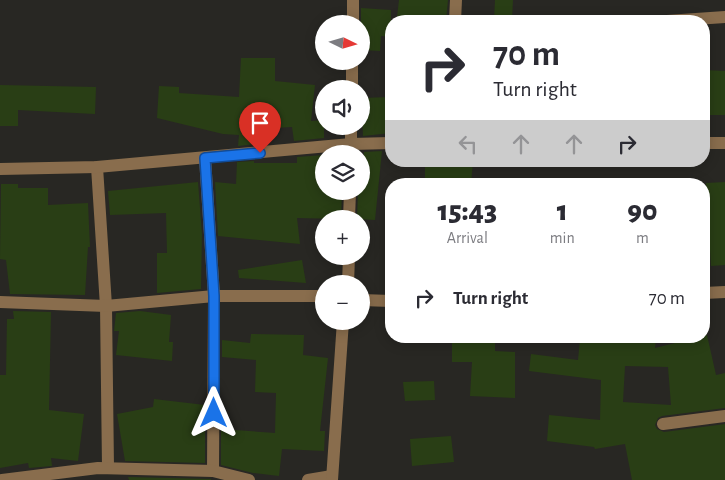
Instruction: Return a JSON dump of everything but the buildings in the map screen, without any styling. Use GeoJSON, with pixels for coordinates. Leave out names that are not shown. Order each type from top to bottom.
{"type":"FeatureCollection","features":[{"type":"Feature","properties":{"kind":"street"},"geometry":{"type":"LineString","coordinates":[[353,0],[353,15]]}},
{"type":"Feature","properties":{"kind":"street"},"geometry":{"type":"LineString","coordinates":[[455,15],[456,0]]}},
{"type":"Feature","properties":{"kind":"street"},"geometry":{"type":"LineString","coordinates":[[710,18],[725,17]]}},
{"type":"Feature","properties":{"kind":"street"},"geometry":{"type":"LineString","coordinates":[[710,143],[725,143]]}},
{"type":"Feature","properties":{"kind":"street"},"geometry":{"type":"LineString","coordinates":[[370,146],[385,144]]}},
{"type":"Feature","properties":{"kind":"street"},"geometry":{"type":"LineString","coordinates":[[0,168],[97,167],[315,151]]}},
{"type":"Feature","properties":{"kind":"street"},"geometry":{"type":"LineString","coordinates":[[205,158],[214,296],[213,471]]}},
{"type":"Feature","properties":{"kind":"street"},"geometry":{"type":"LineString","coordinates":[[97,167],[106,306],[101,472]]}},
{"type":"Feature","properties":{"kind":"street"},"geometry":{"type":"LineString","coordinates":[[710,293],[725,292]]}},
{"type":"Feature","properties":{"kind":"street"},"geometry":{"type":"LineString","coordinates":[[0,302],[106,306],[214,296],[315,296]]}},
{"type":"Feature","properties":{"kind":"street"},"geometry":{"type":"LineString","coordinates":[[370,300],[385,301]]}},
{"type":"Feature","properties":{"kind":"street"},"geometry":{"type":"LineString","coordinates":[[308,480],[332,478],[342,330]]}},
{"type":"Feature","properties":{"kind":"street"},"geometry":{"type":"LineString","coordinates":[[663,424],[725,416]]}},
{"type":"Feature","properties":{"kind":"street"},"geometry":{"type":"LineString","coordinates":[[2,480],[101,472],[213,471],[249,480]]}},
{"type":"Feature","properties":{"kind":"route"},"geometry":{"type":"LineString","coordinates":[[214,413],[214,296],[205,158],[260,153]]}}]}
